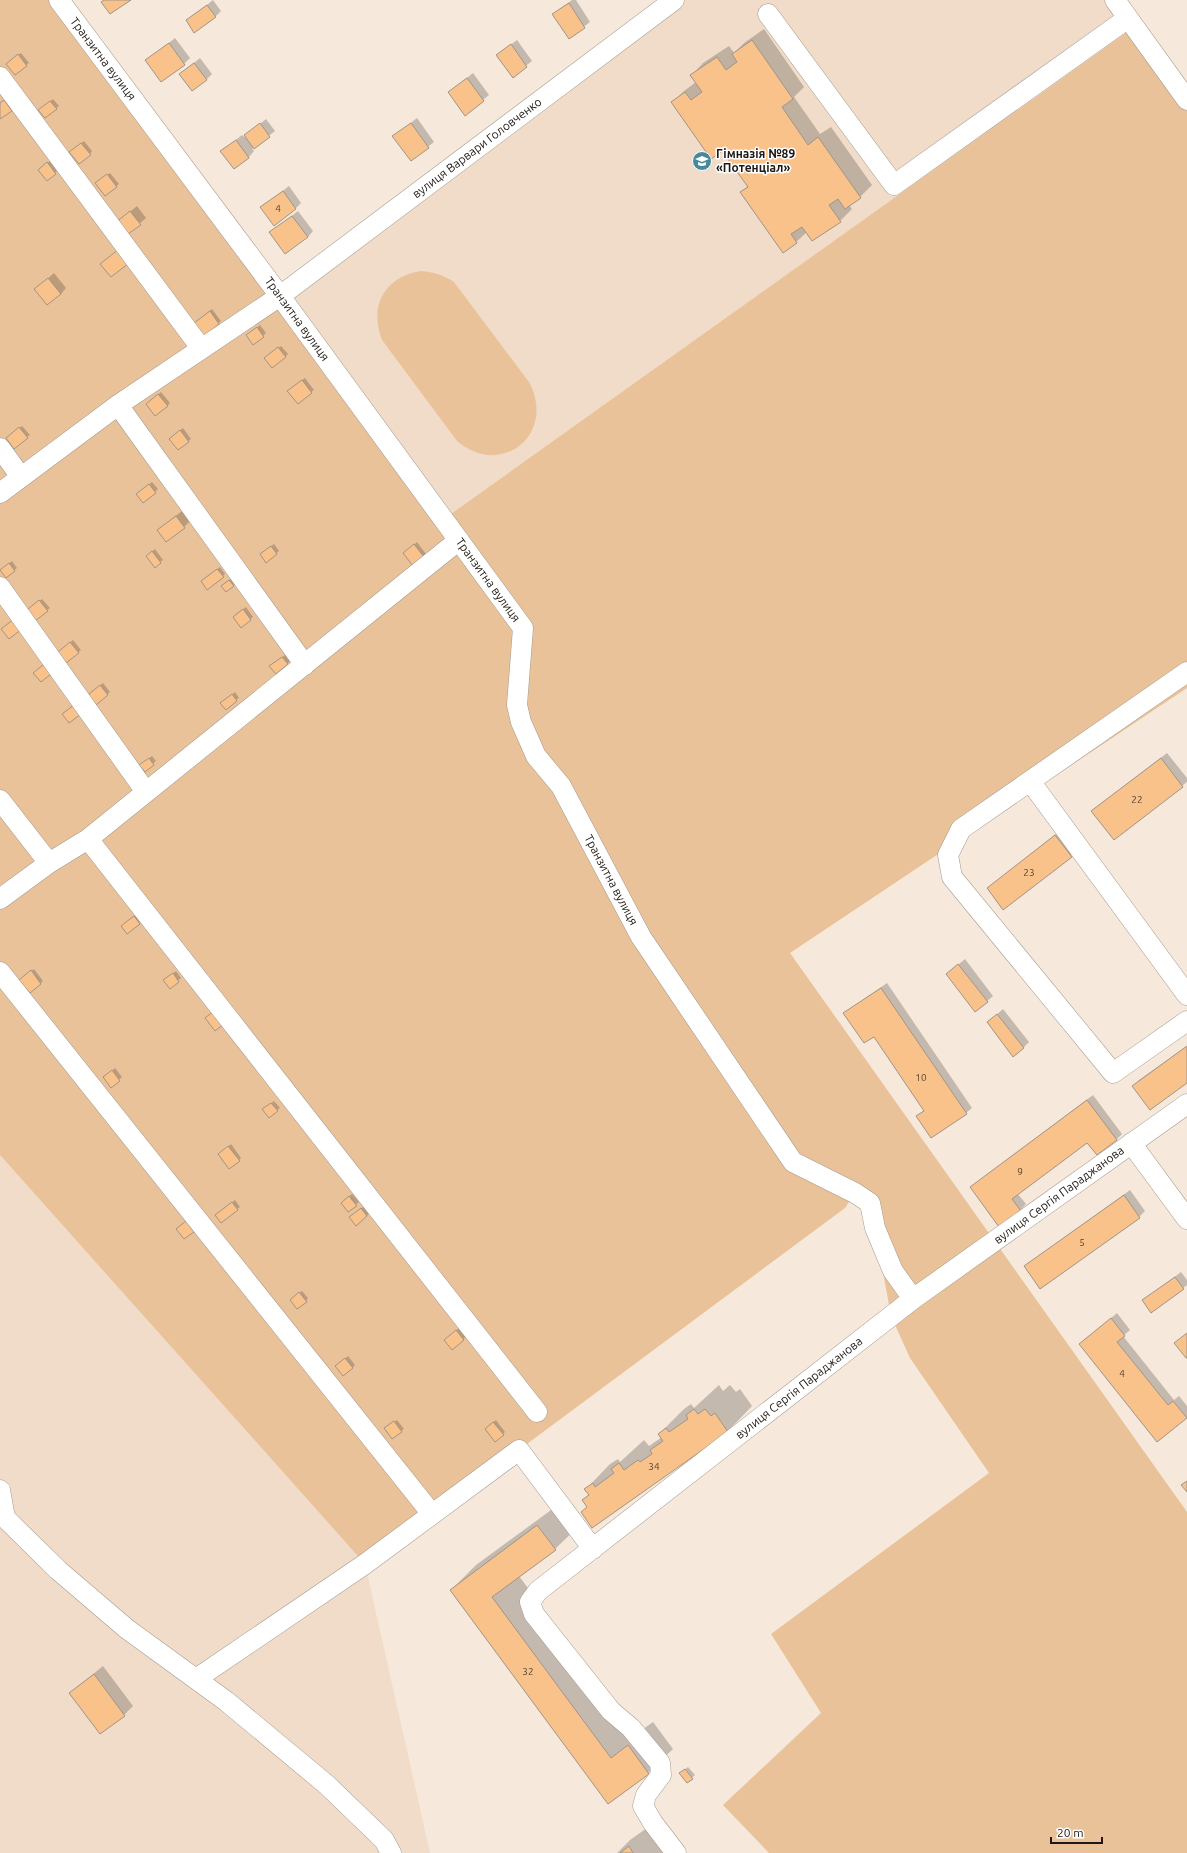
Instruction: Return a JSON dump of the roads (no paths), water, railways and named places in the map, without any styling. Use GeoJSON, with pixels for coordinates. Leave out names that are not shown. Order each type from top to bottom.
{"type":"FeatureCollection","features":[{"type":"Feature","properties":{"kind":"street","name":"Транзитна вулиця"},"geometry":{"type":"LineString","coordinates":[[59,0],[280,296],[523,628],[517,705],[521,722],[536,756],[561,786],[642,937],[793,1162],[855,1193],[870,1203],[875,1228],[893,1271],[913,1299]]}},
{"type":"Feature","properties":{"kind":"street","name":"вулиця Варвари Головченко"},"geometry":{"type":"LineString","coordinates":[[0,493],[118,405],[280,296],[674,0]]}},
{"type":"Feature","properties":{"kind":"street"},"geometry":{"type":"LineString","coordinates":[[1115,0],[1187,100]]}},
{"type":"Feature","properties":{"kind":"street"},"geometry":{"type":"LineString","coordinates":[[768,14],[894,185],[1128,18]]}},
{"type":"Feature","properties":{"kind":"street"},"geometry":{"type":"LineString","coordinates":[[0,77],[201,348]]}},
{"type":"Feature","properties":{"kind":"street"},"geometry":{"type":"LineString","coordinates":[[118,405],[305,665]]}},
{"type":"Feature","properties":{"kind":"street"},"geometry":{"type":"LineString","coordinates":[[0,448],[21,477]]}},
{"type":"Feature","properties":{"kind":"street"},"geometry":{"type":"LineString","coordinates":[[0,899],[49,863],[88,839],[459,540]]}},
{"type":"Feature","properties":{"kind":"street"},"geometry":{"type":"LineString","coordinates":[[0,587],[146,792]]}},
{"type":"Feature","properties":{"kind":"street"},"geometry":{"type":"LineString","coordinates":[[1187,672],[962,829],[948,855],[952,877],[1113,1073],[1187,1021]]}},
{"type":"Feature","properties":{"kind":"street"},"geometry":{"type":"LineString","coordinates":[[1030,781],[1187,995]]}},
{"type":"Feature","properties":{"kind":"street"},"geometry":{"type":"LineString","coordinates":[[0,800],[49,863]]}},
{"type":"Feature","properties":{"kind":"street"},"geometry":{"type":"LineString","coordinates":[[88,839],[537,1412]]}},
{"type":"Feature","properties":{"kind":"street"},"geometry":{"type":"LineString","coordinates":[[0,972],[432,1514]]}},
{"type":"Feature","properties":{"kind":"street","name":"вулиця Сергія Параджанова"},"geometry":{"type":"LineString","coordinates":[[676,1853],[653,1823],[643,1806],[646,1795],[661,1775],[660,1762],[630,1728],[611,1711],[534,1614],[530,1602],[538,1591],[913,1299],[1187,1104]]}},
{"type":"Feature","properties":{"kind":"street"},"geometry":{"type":"LineString","coordinates":[[1131,1143],[1187,1218]]}},
{"type":"Feature","properties":{"kind":"street"},"geometry":{"type":"LineString","coordinates":[[196,1679],[365,1564],[519,1450],[593,1549]]}},
{"type":"Feature","properties":{"kind":"street"},"geometry":{"type":"LineString","coordinates":[[0,1490],[2,1519],[58,1570],[127,1629],[226,1701],[327,1785],[384,1840],[391,1853]]}},
{"type":"Feature","properties":{"kind":"place","name":"Гімназія №89 «Потенціал»"},"geometry":{"type":"Point","coordinates":[702,161]}}]}
